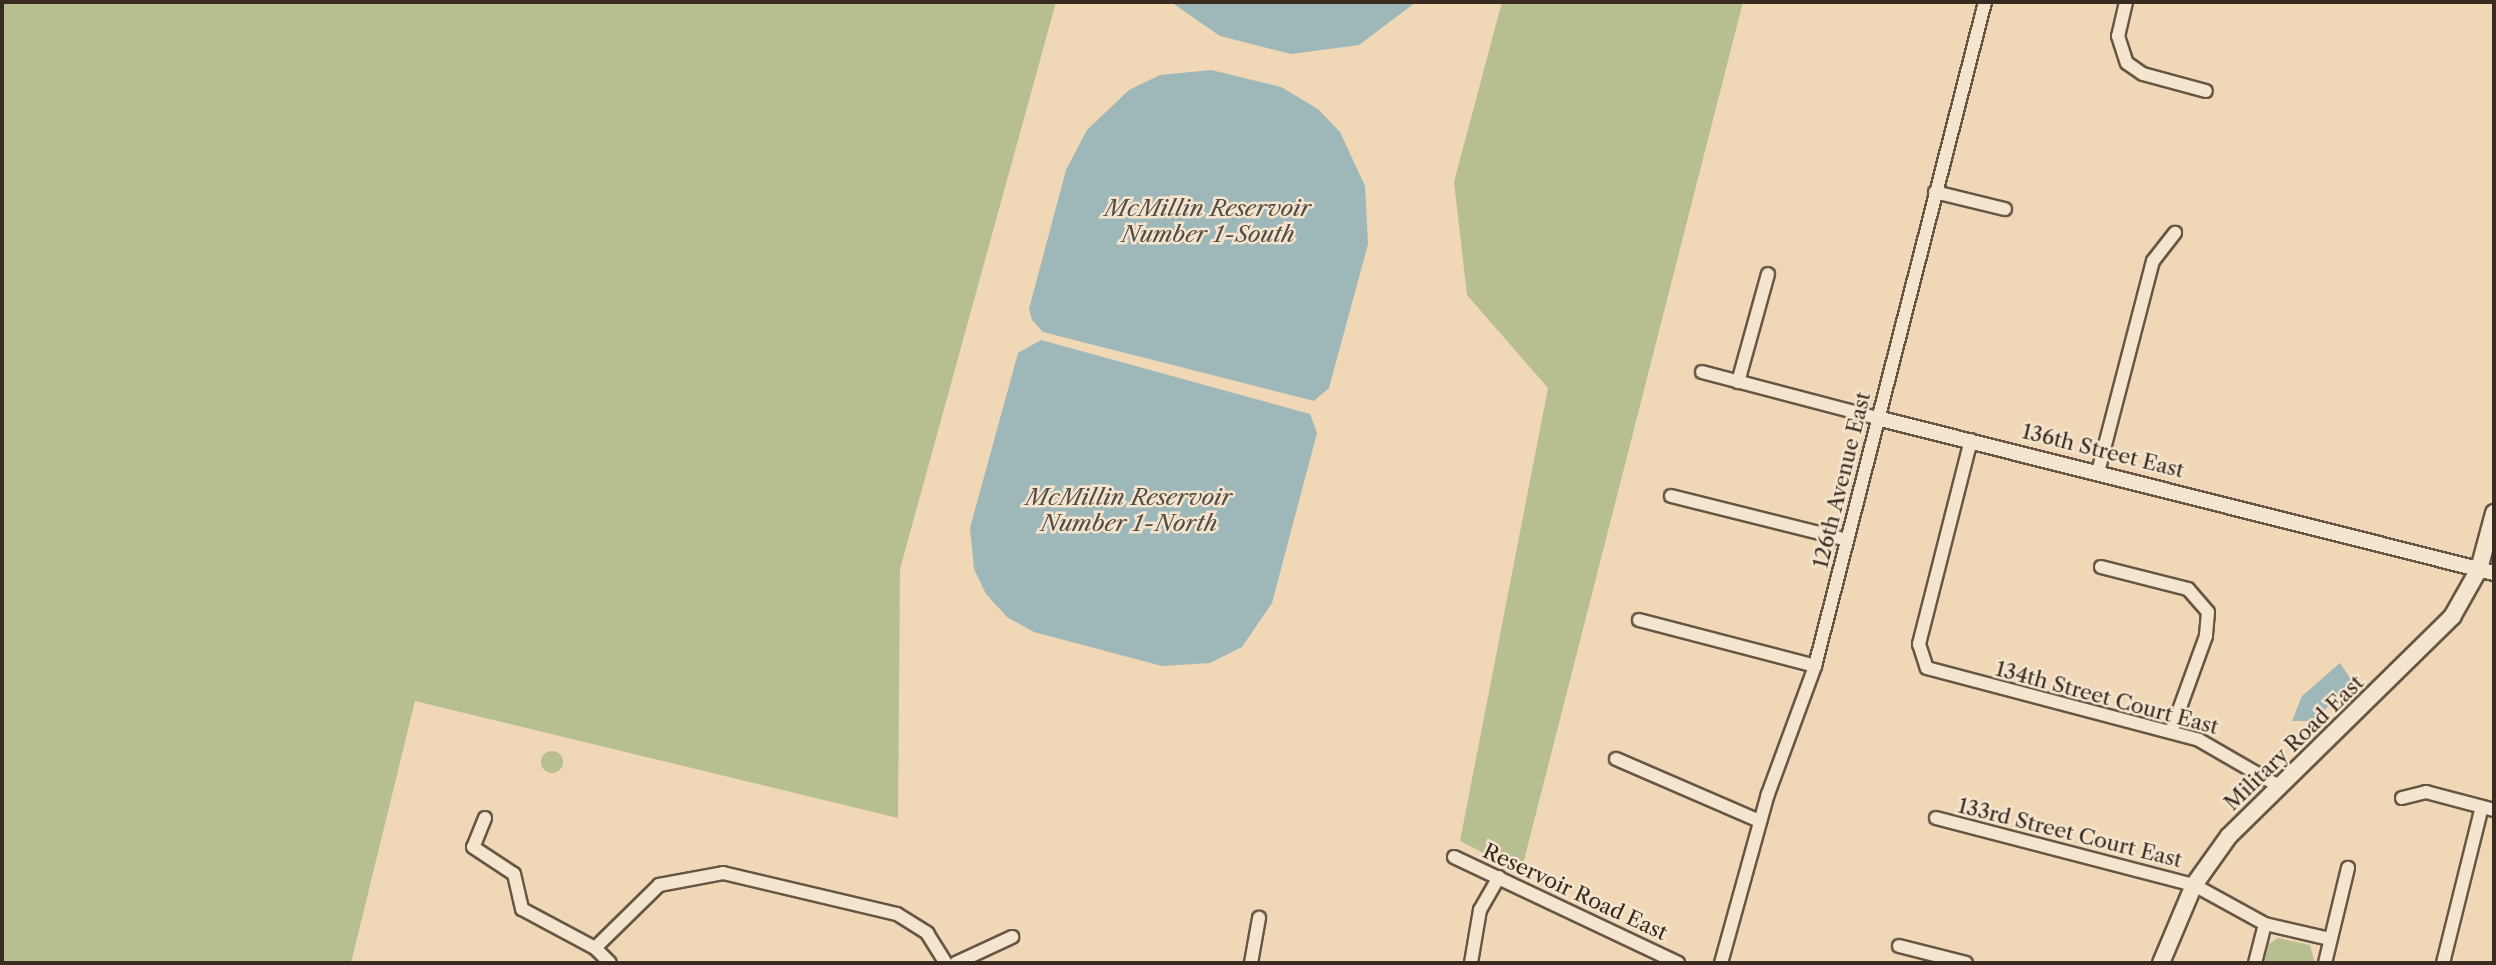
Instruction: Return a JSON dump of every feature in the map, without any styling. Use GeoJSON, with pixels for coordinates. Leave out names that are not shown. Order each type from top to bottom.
{"type":"FeatureCollection","features":[{"type":"Feature","properties":{"kind":"main road","name":"Military Road East"},"geometry":{"type":"LineString","coordinates":[[2161,963],[2194,885],[2277,785],[2452,617],[2487,571],[2494,513]]}},
{"type":"Feature","properties":{"kind":"street","name":"126th Avenue East"},"geometry":{"type":"LineString","coordinates":[[1721,963],[1759,821],[1815,666],[1985,2]]}},
{"type":"Feature","properties":{"kind":"street"},"geometry":{"type":"LineString","coordinates":[[2126,2],[2118,42],[2134,69],[2206,91]]}},
{"type":"Feature","properties":{"kind":"street"},"geometry":{"type":"LineString","coordinates":[[1935,192],[2005,209]]}},
{"type":"Feature","properties":{"kind":"street"},"geometry":{"type":"LineString","coordinates":[[2098,472],[2153,261],[2175,233]]}},
{"type":"Feature","properties":{"kind":"street"},"geometry":{"type":"LineString","coordinates":[[1738,382],[1768,274]]}},
{"type":"Feature","properties":{"kind":"street","name":"136th Street East"},"geometry":{"type":"LineString","coordinates":[[1702,372],[2487,571]]}},
{"type":"Feature","properties":{"kind":"street","name":"134th Street Court East"},"geometry":{"type":"LineString","coordinates":[[1970,440],[1919,644],[1922,660],[1933,672],[2171,732],[2226,751],[2277,785]]}},
{"type":"Feature","properties":{"kind":"street"},"geometry":{"type":"LineString","coordinates":[[1671,496],[1847,540]]}},
{"type":"Feature","properties":{"kind":"street"},"geometry":{"type":"LineString","coordinates":[[2102,567],[2182,587],[2204,603],[2209,627],[2171,732]]}},
{"type":"Feature","properties":{"kind":"street"},"geometry":{"type":"LineString","coordinates":[[1639,620],[1815,666]]}},
{"type":"Feature","properties":{"kind":"street"},"geometry":{"type":"LineString","coordinates":[[1616,759],[1759,821]]}},
{"type":"Feature","properties":{"kind":"street"},"geometry":{"type":"LineString","coordinates":[[2402,798],[2426,792],[2488,808],[2443,963]]}},
{"type":"Feature","properties":{"kind":"street"},"geometry":{"type":"LineString","coordinates":[[485,818],[473,846],[514,874],[522,909],[595,948],[610,963]]}},
{"type":"Feature","properties":{"kind":"street","name":"133rd Street Court East"},"geometry":{"type":"LineString","coordinates":[[1936,818],[2194,885],[2265,924],[2330,939]]}},
{"type":"Feature","properties":{"kind":"street","name":"Reservoir Road East"},"geometry":{"type":"LineString","coordinates":[[1454,857],[1678,963]]}},
{"type":"Feature","properties":{"kind":"street"},"geometry":{"type":"LineString","coordinates":[[2325,963],[2348,868]]}},
{"type":"Feature","properties":{"kind":"street"},"geometry":{"type":"LineString","coordinates":[[595,948],[659,886],[723,873],[897,914],[927,933],[946,963]]}},
{"type":"Feature","properties":{"kind":"street"},"geometry":{"type":"LineString","coordinates":[[1471,963],[1480,910],[1499,877]]}},
{"type":"Feature","properties":{"kind":"street"},"geometry":{"type":"LineString","coordinates":[[1251,963],[1259,918]]}},
{"type":"Feature","properties":{"kind":"street"},"geometry":{"type":"LineString","coordinates":[[2255,963],[2265,924]]}},
{"type":"Feature","properties":{"kind":"street"},"geometry":{"type":"LineString","coordinates":[[956,963],[1012,937]]}},
{"type":"Feature","properties":{"kind":"street"},"geometry":{"type":"LineString","coordinates":[[1899,946],[1966,963]]}},
{"type":"Feature","properties":{"kind":"green space"},"geometry":{"type":"Polygon","coordinates":[[[2,2],[1056,2],[900,569],[898,818],[415,701],[351,963],[2,963],[2,2]]]}},
{"type":"Feature","properties":{"kind":"green space"},"geometry":{"type":"Polygon","coordinates":[[[1502,2],[1743,2],[1521,872],[1460,841],[1548,388],[1467,295],[1454,182],[1502,2]]]}},
{"type":"Feature","properties":{"kind":"green space"},"geometry":{"type":"Polygon","coordinates":[[[552,751],[560,754],[563,762],[560,770],[552,773],[544,770],[541,762],[544,754],[552,751]]]}},
{"type":"Feature","properties":{"kind":"green space"},"geometry":{"type":"Polygon","coordinates":[[[2278,938],[2310,945],[2315,963],[2264,963],[2269,944],[2278,938]]]}},
{"type":"Feature","properties":{"kind":"water"},"geometry":{"type":"Polygon","coordinates":[[[1171,2],[1416,2],[1359,45],[1291,54],[1220,36],[1171,2]]]}},
{"type":"Feature","properties":{"kind":"water","name":"McMillin Reservoir Number 1-South"},"geometry":{"type":"Polygon","coordinates":[[[1211,70],[1281,87],[1318,109],[1340,132],[1365,186],[1368,244],[1329,388],[1314,401],[1043,332],[1032,320],[1029,309],[1066,170],[1087,130],[1129,90],[1160,75],[1211,70]]]}},
{"type":"Feature","properties":{"kind":"water","name":"McMillin Reservoir Number 1-North"},"geometry":{"type":"Polygon","coordinates":[[[1041,340],[1310,414],[1317,433],[1272,603],[1242,647],[1210,663],[1162,666],[1034,632],[1007,617],[986,594],[974,569],[970,528],[1018,353],[1041,340]]]}},
{"type":"Feature","properties":{"kind":"water"},"geometry":{"type":"Polygon","coordinates":[[[2340,663],[2352,681],[2314,721],[2292,721],[2302,696],[2340,663]]]}}]}
